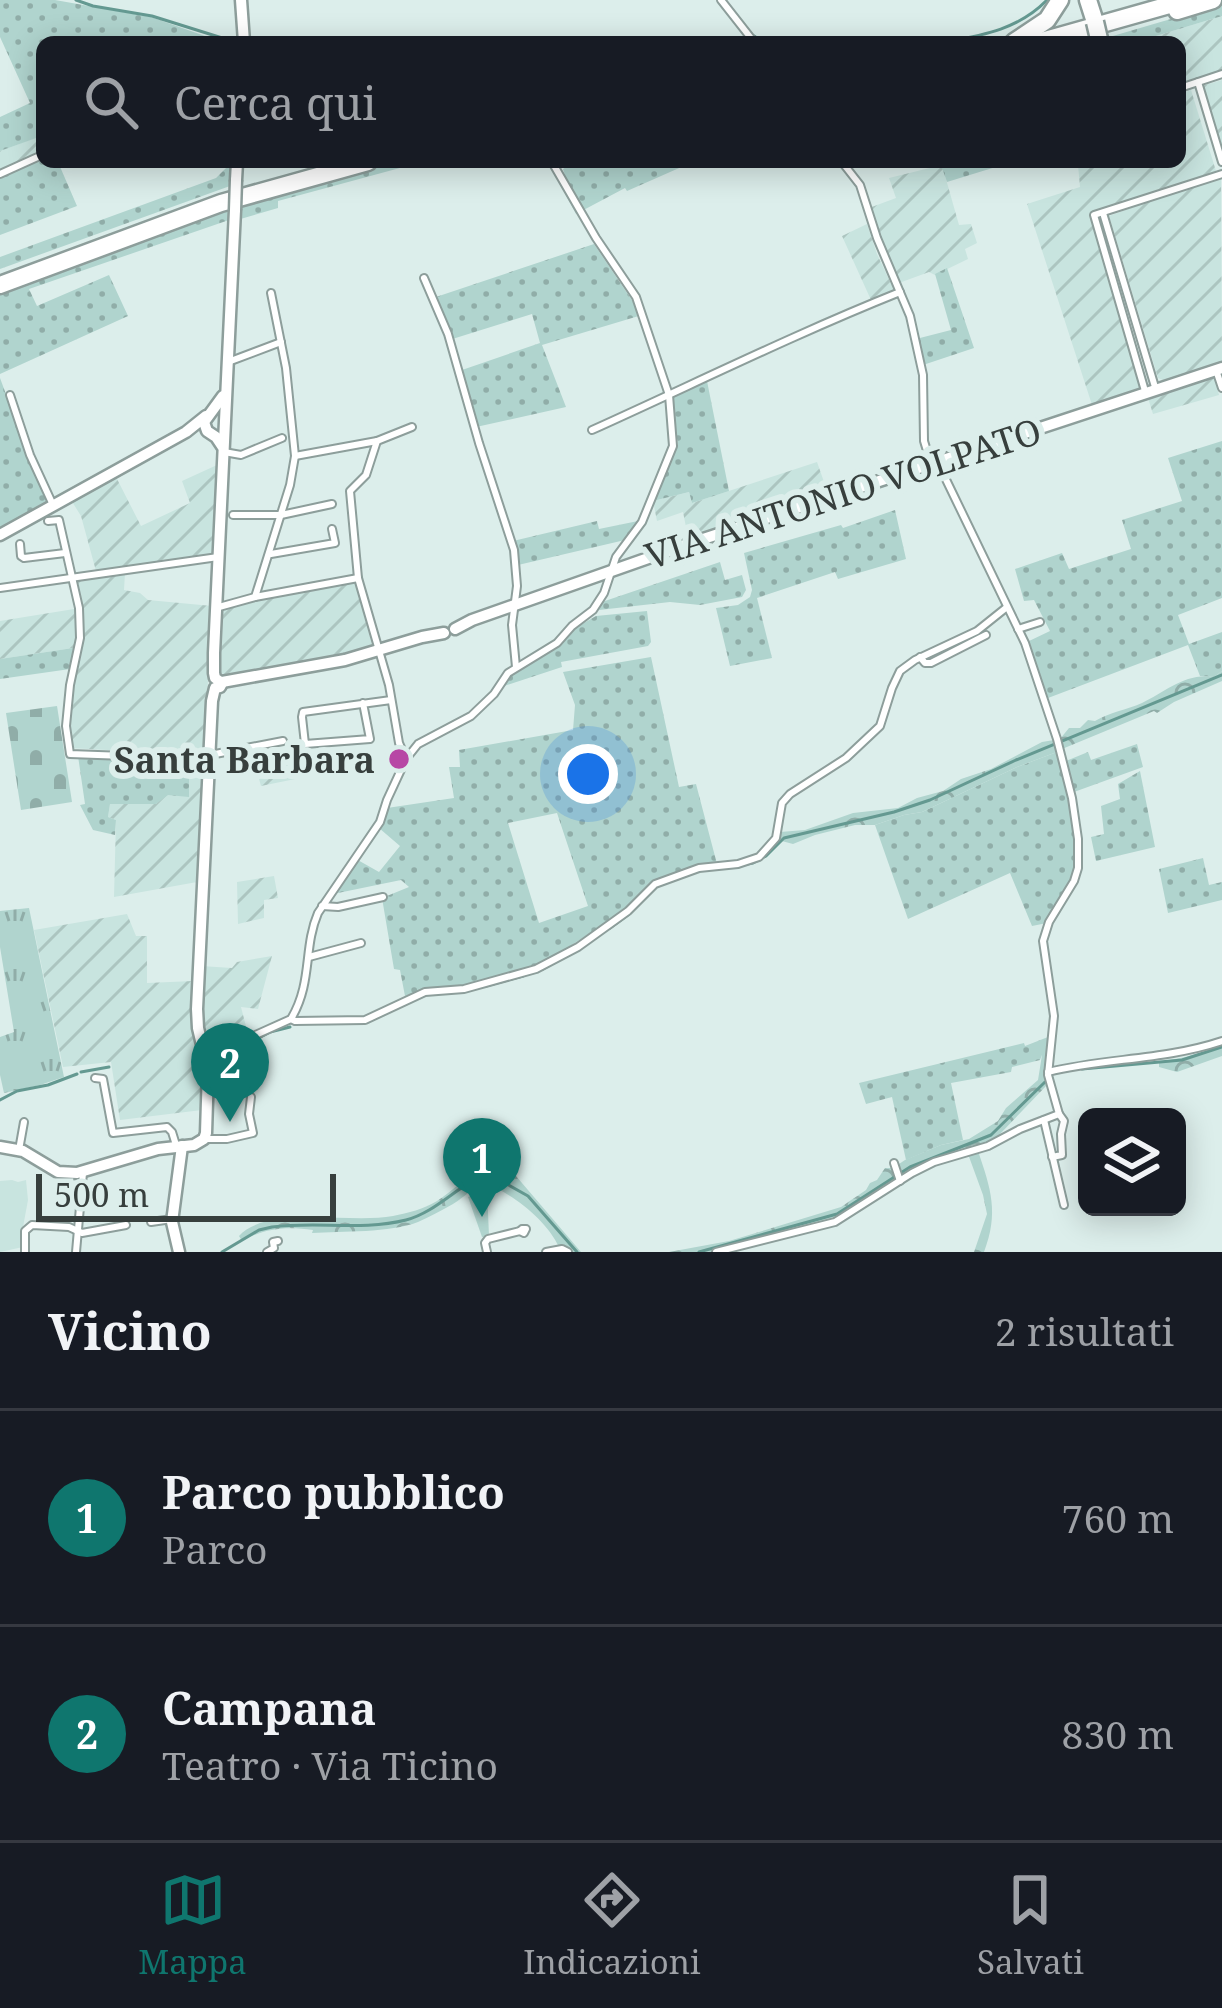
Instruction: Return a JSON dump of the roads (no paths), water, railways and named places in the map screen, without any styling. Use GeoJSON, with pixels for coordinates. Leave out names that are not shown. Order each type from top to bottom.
{"type":"FeatureCollection","features":[{"type":"Feature","properties":{"kind":"highway"},"geometry":{"type":"LineString","coordinates":[[1023,36],[1047,20],[1060,0]]}},
{"type":"Feature","properties":{"kind":"highway"},"geometry":{"type":"LineString","coordinates":[[1090,0],[1094,36],[1214,0]]}},
{"type":"Feature","properties":{"kind":"highway"},"geometry":{"type":"LineString","coordinates":[[1059,36],[1187,0]]}},
{"type":"Feature","properties":{"kind":"highway"},"geometry":{"type":"LineString","coordinates":[[0,274],[309,168]]}},
{"type":"Feature","properties":{"kind":"highway"},"geometry":{"type":"LineString","coordinates":[[0,285],[220,202],[346,168]]}},
{"type":"Feature","properties":{"kind":"street"},"geometry":{"type":"LineString","coordinates":[[241,0],[244,36]]}},
{"type":"Feature","properties":{"kind":"street"},"geometry":{"type":"LineString","coordinates":[[722,0],[749,36]]}},
{"type":"Feature","properties":{"kind":"street"},"geometry":{"type":"LineString","coordinates":[[1186,86],[1222,74]]}},
{"type":"Feature","properties":{"kind":"street"},"geometry":{"type":"LineString","coordinates":[[1198,82],[1222,162]]}},
{"type":"Feature","properties":{"kind":"street"},"geometry":{"type":"LineString","coordinates":[[0,174],[36,158]]}},
{"type":"Feature","properties":{"kind":"street"},"geometry":{"type":"LineString","coordinates":[[204,1139],[207,1063],[197,1009],[209,757],[218,683],[216,607],[237,168]]}},
{"type":"Feature","properties":{"kind":"street"},"geometry":{"type":"LineString","coordinates":[[207,1063],[291,1019],[306,983],[314,923],[380,822],[406,759],[418,744],[471,716],[516,667],[557,643],[593,610],[621,550],[642,522],[670,454],[674,437],[669,395],[636,297],[555,168]]}},
{"type":"Feature","properties":{"kind":"street"},"geometry":{"type":"LineString","coordinates":[[847,168],[860,185],[910,316],[923,375],[924,441],[1018,629],[1057,739],[1075,812],[1079,854],[1074,881],[1043,941],[1054,1016],[1049,1076],[1064,1121],[1061,1134],[1067,1155],[1052,1157]]}},
{"type":"Feature","properties":{"kind":"street"},"geometry":{"type":"LineString","coordinates":[[1151,393],[1101,224],[1102,213],[1222,174]]}},
{"type":"Feature","properties":{"kind":"street"},"geometry":{"type":"LineString","coordinates":[[424,278],[448,334],[514,550],[516,667]]}},
{"type":"Feature","properties":{"kind":"street"},"geometry":{"type":"LineString","coordinates":[[256,597],[295,456],[271,292]]}},
{"type":"Feature","properties":{"kind":"street"},"geometry":{"type":"LineString","coordinates":[[592,430],[801,332],[899,292]]}},
{"type":"Feature","properties":{"kind":"street"},"geometry":{"type":"LineString","coordinates":[[228,362],[281,342]]}},
{"type":"Feature","properties":{"kind":"street"},"geometry":{"type":"LineString","coordinates":[[1219,369],[1222,388]]}},
{"type":"Feature","properties":{"kind":"street","name":"VIA ANTONIO VOLPATO"},"geometry":{"type":"LineString","coordinates":[[218,683],[345,659],[422,637],[1219,369]]}},
{"type":"Feature","properties":{"kind":"street"},"geometry":{"type":"LineString","coordinates":[[224,451],[204,422],[226,388]]}},
{"type":"Feature","properties":{"kind":"street"},"geometry":{"type":"LineString","coordinates":[[10,395],[53,505]]}},
{"type":"Feature","properties":{"kind":"street"},"geometry":{"type":"LineString","coordinates":[[0,536],[210,415],[220,415],[225,424]]}},
{"type":"Feature","properties":{"kind":"street"},"geometry":{"type":"LineString","coordinates":[[186,432],[218,434],[225,424]]}},
{"type":"Feature","properties":{"kind":"street"},"geometry":{"type":"LineString","coordinates":[[295,456],[377,441],[412,427]]}},
{"type":"Feature","properties":{"kind":"street"},"geometry":{"type":"LineString","coordinates":[[224,451],[241,455],[282,438]]}},
{"type":"Feature","properties":{"kind":"street"},"geometry":{"type":"LineString","coordinates":[[377,441],[366,475],[350,490],[358,578],[406,759]]}},
{"type":"Feature","properties":{"kind":"street"},"geometry":{"type":"LineString","coordinates":[[233,515],[281,515],[332,504]]}},
{"type":"Feature","properties":{"kind":"street"},"geometry":{"type":"LineString","coordinates":[[48,521],[59,520],[79,608],[80,638],[67,709],[70,754],[209,757],[283,741]]}},
{"type":"Feature","properties":{"kind":"street"},"geometry":{"type":"LineString","coordinates":[[271,554],[335,543],[332,529]]}},
{"type":"Feature","properties":{"kind":"street"},"geometry":{"type":"LineString","coordinates":[[20,544],[24,558],[65,553]]}},
{"type":"Feature","properties":{"kind":"street"},"geometry":{"type":"LineString","coordinates":[[0,588],[218,557]]}},
{"type":"Feature","properties":{"kind":"street"},"geometry":{"type":"LineString","coordinates":[[216,607],[358,578]]}},
{"type":"Feature","properties":{"kind":"street"},"geometry":{"type":"LineString","coordinates":[[291,1019],[364,1020],[425,992],[464,989],[536,969],[628,911],[655,884],[699,868],[759,857],[776,838],[782,803],[790,794],[846,758],[880,726],[900,671],[977,631],[1007,607]]}},
{"type":"Feature","properties":{"kind":"street"},"geometry":{"type":"LineString","coordinates":[[1018,629],[1039,622]]}},
{"type":"Feature","properties":{"kind":"street"},"geometry":{"type":"LineString","coordinates":[[920,657],[931,663],[986,635]]}},
{"type":"Feature","properties":{"kind":"street"},"geometry":{"type":"LineString","coordinates":[[363,704],[370,739],[305,744],[303,712],[391,700]]}},
{"type":"Feature","properties":{"kind":"street"},"geometry":{"type":"LineString","coordinates":[[322,906],[382,897]]}},
{"type":"Feature","properties":{"kind":"street"},"geometry":{"type":"LineString","coordinates":[[309,957],[361,943]]}},
{"type":"Feature","properties":{"kind":"street"},"geometry":{"type":"LineString","coordinates":[[1049,1076],[1072,1067],[1156,1058],[1222,1041]]}},
{"type":"Feature","properties":{"kind":"street"},"geometry":{"type":"LineString","coordinates":[[95,1078],[103,1079],[113,1133],[167,1127],[179,1146],[172,1219],[179,1252]]}},
{"type":"Feature","properties":{"kind":"street"},"geometry":{"type":"LineString","coordinates":[[0,1147],[19,1150],[59,1172],[83,1173],[204,1139],[253,1133],[251,1096]]}},
{"type":"Feature","properties":{"kind":"street"},"geometry":{"type":"LineString","coordinates":[[716,1252],[835,1222],[898,1177],[988,1146],[1059,1114]]}},
{"type":"Feature","properties":{"kind":"street"},"geometry":{"type":"LineString","coordinates":[[1044,1120],[1064,1205]]}},
{"type":"Feature","properties":{"kind":"street"},"geometry":{"type":"LineString","coordinates":[[19,1150],[24,1122]]}},
{"type":"Feature","properties":{"kind":"street"},"geometry":{"type":"LineString","coordinates":[[894,1162],[898,1177]]}},
{"type":"Feature","properties":{"kind":"street"},"geometry":{"type":"LineString","coordinates":[[76,1252],[83,1173]]}},
{"type":"Feature","properties":{"kind":"street"},"geometry":{"type":"LineString","coordinates":[[152,1222],[172,1219]]}},
{"type":"Feature","properties":{"kind":"street"},"geometry":{"type":"LineString","coordinates":[[25,1252],[26,1231],[32,1225],[77,1232],[126,1225]]}},
{"type":"Feature","properties":{"kind":"street"},"geometry":{"type":"LineString","coordinates":[[487,1252],[486,1238],[520,1232]]}},
{"type":"Feature","properties":{"kind":"street"},"geometry":{"type":"LineString","coordinates":[[267,1252],[278,1240]]}},
{"type":"Feature","properties":{"kind":"street"},"geometry":{"type":"LineString","coordinates":[[546,1252],[568,1252]]}},
{"type":"Feature","properties":{"kind":"waterway"},"geometry":{"type":"LineString","coordinates":[[76,0],[216,36]]}},
{"type":"Feature","properties":{"kind":"waterway"},"geometry":{"type":"LineString","coordinates":[[973,36],[1013,24],[1047,0]]}},
{"type":"Feature","properties":{"kind":"waterway"},"geometry":{"type":"LineString","coordinates":[[722,868],[753,863],[784,838],[930,800],[1222,675]]}},
{"type":"Feature","properties":{"kind":"waterway"},"geometry":{"type":"LineString","coordinates":[[610,928],[639,903]]}},
{"type":"Feature","properties":{"kind":"waterway"},"geometry":{"type":"LineString","coordinates":[[543,969],[561,959]]}},
{"type":"Feature","properties":{"kind":"waterway"},"geometry":{"type":"LineString","coordinates":[[486,986],[523,976]]}},
{"type":"Feature","properties":{"kind":"waterway"},"geometry":{"type":"LineString","coordinates":[[240,1048],[290,1027]]}},
{"type":"Feature","properties":{"kind":"waterway"},"geometry":{"type":"LineString","coordinates":[[1082,1069],[1182,1060],[1222,1047]]}},
{"type":"Feature","properties":{"kind":"waterway"},"geometry":{"type":"LineString","coordinates":[[222,1059],[237,1050]]}},
{"type":"Feature","properties":{"kind":"waterway"},"geometry":{"type":"LineString","coordinates":[[81,1072],[109,1067]]}},
{"type":"Feature","properties":{"kind":"waterway"},"geometry":{"type":"LineString","coordinates":[[0,1100],[77,1074]]}},
{"type":"Feature","properties":{"kind":"waterway"},"geometry":{"type":"LineString","coordinates":[[699,1252],[837,1214],[910,1167],[991,1135],[1045,1082]]}},
{"type":"Feature","properties":{"kind":"waterway"},"geometry":{"type":"LineString","coordinates":[[222,1252],[272,1227],[406,1220],[489,1174],[528,1196],[577,1252]]}},
{"type":"Feature","properties":{"kind":"place","name":"Santa Barbara"},"geometry":{"type":"Point","coordinates":[399,759]}},
{"type":"Feature","properties":{"kind":"place","name":"Campana"},"geometry":{"type":"Point","coordinates":[230,1122]}},
{"type":"Feature","properties":{"kind":"place","name":"Parco pubblico"},"geometry":{"type":"Point","coordinates":[482,1217]}}]}
